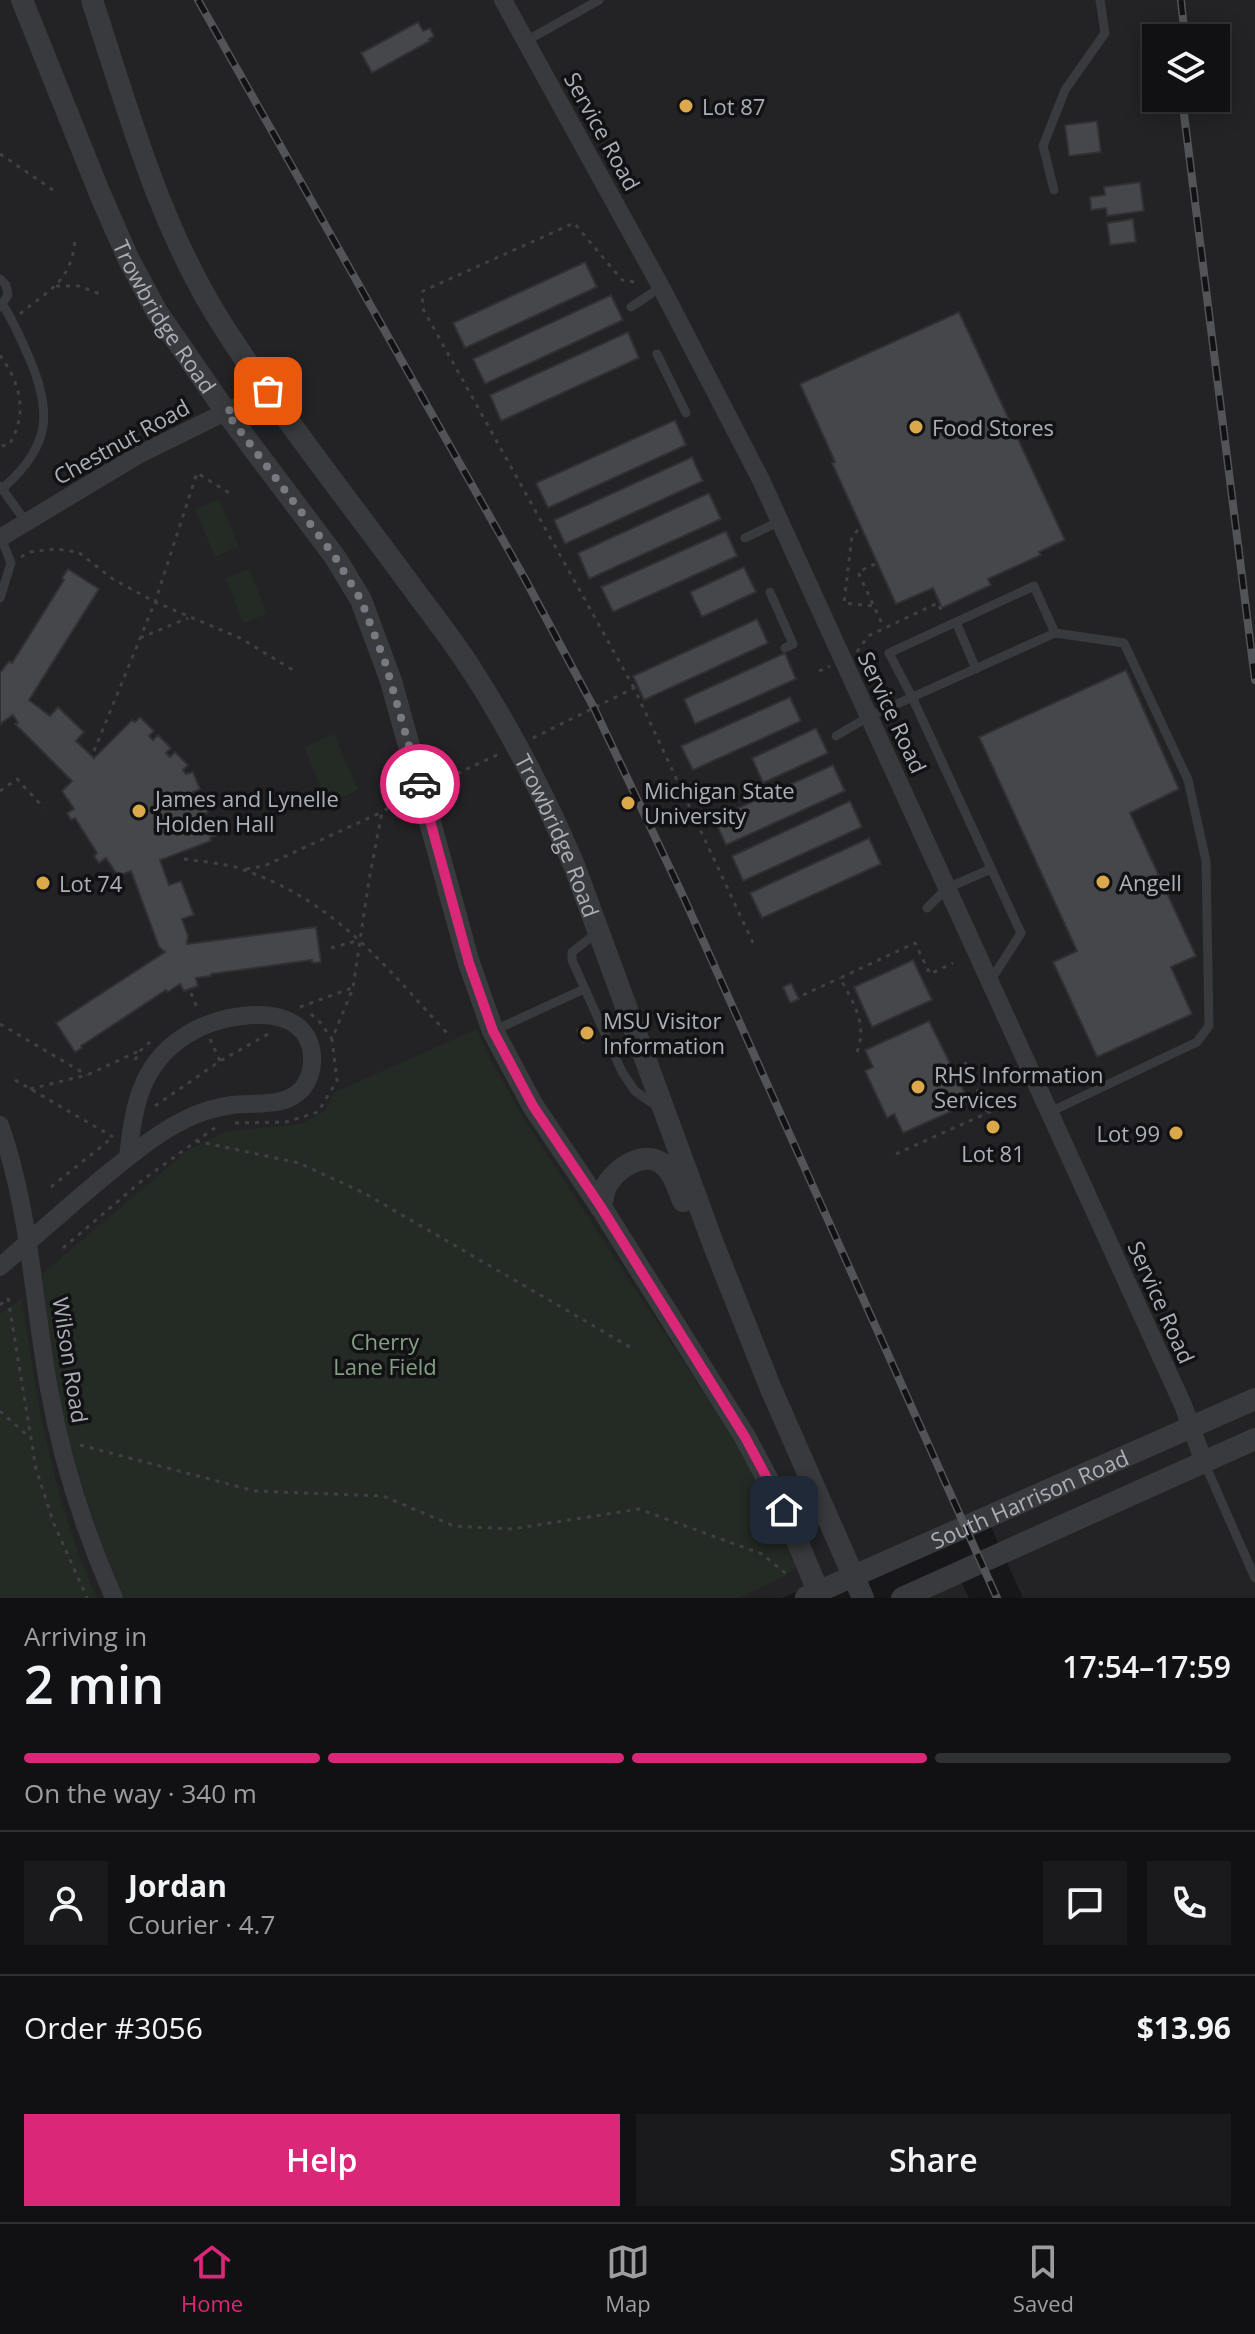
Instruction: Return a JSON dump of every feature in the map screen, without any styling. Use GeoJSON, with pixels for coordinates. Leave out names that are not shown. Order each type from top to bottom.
{"type":"FeatureCollection","features":[{"type":"Feature","properties":{"kind":"street","name":"Trowbridge Road"},"geometry":{"type":"LineString","coordinates":[[22,0],[128,258],[163,323],[335,557],[361,600],[391,681],[469,963],[493,1031],[533,1106],[601,1207],[759,1461],[784,1510],[815,1596]]}},
{"type":"Feature","properties":{"kind":"street","name":"Trowbridge Road"},"geometry":{"type":"LineString","coordinates":[[92,0],[167,221],[194,276],[268,391],[472,669],[518,745],[550,809],[771,1389],[863,1598]]}},
{"type":"Feature","properties":{"kind":"street","name":"Service Road"},"geometry":{"type":"LineString","coordinates":[[503,0],[661,287],[761,480],[991,980],[1192,1427],[1204,1462]]}},
{"type":"Feature","properties":{"kind":"street","name":"Chestnut Road"},"geometry":{"type":"LineString","coordinates":[[0,538],[138,455],[268,391]]}},
{"type":"Feature","properties":{"kind":"street"},"geometry":{"type":"LineString","coordinates":[[0,1267],[128,1157],[166,1130],[188,1118],[231,1105],[281,1101],[298,1093],[311,1073],[311,1045],[289,1020],[250,1015],[216,1020],[185,1036],[154,1063],[145,1077],[132,1123],[128,1157]]}},
{"type":"Feature","properties":{"kind":"street","name":"Wilson Road"},"geometry":{"type":"LineString","coordinates":[[0,1125],[29,1242],[44,1361],[60,1444],[86,1532],[114,1598]]}},
{"type":"Feature","properties":{"kind":"street"},"geometry":{"type":"LineString","coordinates":[[601,1207],[606,1186],[618,1171],[634,1160],[653,1159],[664,1165],[674,1178],[737,1341],[771,1389]]}},
{"type":"Feature","properties":{"kind":"street","name":"South Harrison Road"},"geometry":{"type":"LineString","coordinates":[[815,1596],[1255,1399]]}},
{"type":"Feature","properties":{"kind":"street","name":"South Harrison Road"},"geometry":{"type":"LineString","coordinates":[[902,1598],[936,1591],[1255,1439]]}},
{"type":"Feature","properties":{"kind":"lane"},"geometry":{"type":"LineString","coordinates":[[526,41],[599,0]]}},
{"type":"Feature","properties":{"kind":"lane"},"geometry":{"type":"LineString","coordinates":[[1054,190],[1043,146],[1065,90],[1105,33],[1100,0]]}},
{"type":"Feature","properties":{"kind":"lane"},"geometry":{"type":"LineString","coordinates":[[0,279],[8,290],[1,306],[13,320],[39,381],[44,419],[39,443],[28,465],[1,487],[26,523]]}},
{"type":"Feature","properties":{"kind":"lane"},"geometry":{"type":"LineString","coordinates":[[631,307],[661,287]]}},
{"type":"Feature","properties":{"kind":"lane"},"geometry":{"type":"LineString","coordinates":[[657,354],[686,413]]}},
{"type":"Feature","properties":{"kind":"lane"},"geometry":{"type":"LineString","coordinates":[[745,538],[780,521]]}},
{"type":"Feature","properties":{"kind":"lane"},"geometry":{"type":"LineString","coordinates":[[0,538],[8,549],[11,563],[0,598]]}},
{"type":"Feature","properties":{"kind":"lane"},"geometry":{"type":"LineString","coordinates":[[991,980],[1021,933],[889,653],[1034,586],[1055,633]]}},
{"type":"Feature","properties":{"kind":"lane"},"geometry":{"type":"LineString","coordinates":[[770,592],[793,644],[785,648]]}},
{"type":"Feature","properties":{"kind":"lane"},"geometry":{"type":"LineString","coordinates":[[956,622],[976,669]]}},
{"type":"Feature","properties":{"kind":"lane"},"geometry":{"type":"LineString","coordinates":[[836,736],[868,717],[1055,633],[1124,643],[1188,780],[1206,861],[1209,1026],[1197,1042],[1050,1112]]}},
{"type":"Feature","properties":{"kind":"lane"},"geometry":{"type":"LineString","coordinates":[[927,908],[947,888],[991,869]]}},
{"type":"Feature","properties":{"kind":"lane"},"geometry":{"type":"LineString","coordinates":[[598,932],[572,952],[572,960],[622,1072],[635,1091],[665,1113]]}},
{"type":"Feature","properties":{"kind":"lane"},"geometry":{"type":"LineString","coordinates":[[493,1031],[584,989]]}},
{"type":"Feature","properties":{"kind":"lane"},"geometry":{"type":"LineString","coordinates":[[1204,1462],[1255,1578]]}},
{"type":"Feature","properties":{"kind":"path"},"geometry":{"type":"LineString","coordinates":[[0,154],[56,192]]}},
{"type":"Feature","properties":{"kind":"path"},"geometry":{"type":"LineString","coordinates":[[634,282],[622,280],[574,223],[423,291],[422,307],[634,688],[754,945]]}},
{"type":"Feature","properties":{"kind":"path"},"geometry":{"type":"LineString","coordinates":[[13,320],[56,286],[72,264],[75,241]]}},
{"type":"Feature","properties":{"kind":"path"},"geometry":{"type":"LineString","coordinates":[[56,286],[79,286],[100,294]]}},
{"type":"Feature","properties":{"kind":"path"},"geometry":{"type":"LineString","coordinates":[[0,355],[16,386],[20,408],[20,426],[9,445],[0,446]]}},
{"type":"Feature","properties":{"kind":"path"},"geometry":{"type":"LineString","coordinates":[[94,751],[155,602],[197,473],[234,496]]}},
{"type":"Feature","properties":{"kind":"path"},"geometry":{"type":"LineString","coordinates":[[858,530],[852,536],[844,603],[874,606]]}},
{"type":"Feature","properties":{"kind":"path"},"geometry":{"type":"LineString","coordinates":[[11,563],[30,552],[55,549],[78,552],[113,579],[155,602],[240,638],[293,670]]}},
{"type":"Feature","properties":{"kind":"path"},"geometry":{"type":"LineString","coordinates":[[875,564],[858,572],[884,628]]}},
{"type":"Feature","properties":{"kind":"path"},"geometry":{"type":"LineString","coordinates":[[819,671],[855,655],[868,636],[938,603],[944,616]]}},
{"type":"Feature","properties":{"kind":"path"},"geometry":{"type":"LineString","coordinates":[[140,638],[191,617]]}},
{"type":"Feature","properties":{"kind":"path"},"geometry":{"type":"LineString","coordinates":[[243,869],[264,866],[382,812],[634,688]]}},
{"type":"Feature","properties":{"kind":"path"},"geometry":{"type":"LineString","coordinates":[[0,791],[17,779],[44,808]]}},
{"type":"Feature","properties":{"kind":"path"},"geometry":{"type":"LineString","coordinates":[[235,1123],[286,1122],[318,1112],[337,1081],[332,1039],[353,988],[382,812]]}},
{"type":"Feature","properties":{"kind":"path"},"geometry":{"type":"LineString","coordinates":[[184,859],[243,869],[314,902],[360,940],[447,1033]]}},
{"type":"Feature","properties":{"kind":"path"},"geometry":{"type":"LineString","coordinates":[[331,948],[360,940]]}},
{"type":"Feature","properties":{"kind":"path"},"geometry":{"type":"LineString","coordinates":[[803,995],[915,943],[930,974],[953,963]]}},
{"type":"Feature","properties":{"kind":"path"},"geometry":{"type":"LineString","coordinates":[[840,978],[862,1028],[857,1052]]}},
{"type":"Feature","properties":{"kind":"path"},"geometry":{"type":"LineString","coordinates":[[51,1187],[132,1123],[220,1061],[289,1020],[301,1006],[353,988]]}},
{"type":"Feature","properties":{"kind":"path"},"geometry":{"type":"LineString","coordinates":[[0,1024],[87,1075]]}},
{"type":"Feature","properties":{"kind":"path"},"geometry":{"type":"LineString","coordinates":[[30,1089],[87,1075],[140,1051]]}},
{"type":"Feature","properties":{"kind":"path"},"geometry":{"type":"LineString","coordinates":[[965,1062],[987,1112]]}},
{"type":"Feature","properties":{"kind":"path"},"geometry":{"type":"LineString","coordinates":[[15,1080],[113,1137]]}},
{"type":"Feature","properties":{"kind":"path"},"geometry":{"type":"LineString","coordinates":[[896,1154],[1016,1100]]}},
{"type":"Feature","properties":{"kind":"path"},"geometry":{"type":"LineString","coordinates":[[63,1248],[144,1179],[195,1140],[222,1124]]}},
{"type":"Feature","properties":{"kind":"path"},"geometry":{"type":"LineString","coordinates":[[195,1140],[299,1163],[364,1193],[630,1347]]}},
{"type":"Feature","properties":{"kind":"path"},"geometry":{"type":"LineString","coordinates":[[0,1305],[8,1298],[36,1469],[54,1524],[87,1598]]}},
{"type":"Feature","properties":{"kind":"path"},"geometry":{"type":"LineString","coordinates":[[0,1411],[29,1436]]}},
{"type":"Feature","properties":{"kind":"path"},"geometry":{"type":"LineString","coordinates":[[80,1445],[255,1491],[383,1496],[454,1526],[512,1529],[639,1509],[762,1554],[790,1577]]}},
{"type":"Feature","properties":{"kind":"shaded area","name":"Michigan State University"},"geometry":{"type":"Polygon","coordinates":[[[0,0],[1255,0],[1255,1598],[1023,1598],[983,1509],[782,1598],[0,1598],[0,0]]]}},
{"type":"Feature","properties":{"kind":"shaded area"},"geometry":{"type":"Polygon","coordinates":[[[961,1581],[969,1598],[925,1598],[961,1581]]]}},
{"type":"Feature","properties":{"kind":"green space"},"geometry":{"type":"Polygon","coordinates":[[[219,499],[239,547],[215,557],[195,509],[219,499]]]}},
{"type":"Feature","properties":{"kind":"green space"},"geometry":{"type":"Polygon","coordinates":[[[249,569],[267,614],[243,623],[225,578],[249,569]]]}},
{"type":"Feature","properties":{"kind":"green space"},"geometry":{"type":"Polygon","coordinates":[[[334,734],[358,790],[328,804],[304,747],[334,734]]]}},
{"type":"Feature","properties":{"kind":"green space","name":"Cherry Lane Field"},"geometry":{"type":"Polygon","coordinates":[[[477,1029],[525,1121],[732,1436],[763,1492],[796,1568],[782,1578],[738,1598],[124,1598],[96,1528],[67,1431],[55,1374],[42,1274],[187,1151],[224,1132],[300,1124],[325,1111],[333,1093],[477,1029]]]}},
{"type":"Feature","properties":{"kind":"green space"},"geometry":{"type":"Polygon","coordinates":[[[22,1298],[34,1375],[58,1488],[97,1598],[0,1598],[0,1314],[22,1298]]]}},
{"type":"Feature","properties":{"kind":"building"},"geometry":{"type":"Polygon","coordinates":[[[418,22],[423,31],[430,28],[434,36],[430,41],[372,73],[361,53],[418,22]]]}},
{"type":"Feature","properties":{"kind":"building"},"geometry":{"type":"Polygon","coordinates":[[[1097,121],[1101,152],[1069,156],[1065,125],[1097,121]]]}},
{"type":"Feature","properties":{"kind":"building"},"geometry":{"type":"Polygon","coordinates":[[[1140,182],[1144,211],[1107,216],[1106,208],[1091,210],[1090,197],[1105,195],[1104,187],[1140,182]]]}},
{"type":"Feature","properties":{"kind":"building"},"geometry":{"type":"Polygon","coordinates":[[[1133,219],[1136,242],[1110,245],[1107,223],[1133,219]]]}},
{"type":"Feature","properties":{"kind":"building"},"geometry":{"type":"Polygon","coordinates":[[[585,262],[597,287],[465,348],[453,323],[585,262]]]}},
{"type":"Feature","properties":{"kind":"building"},"geometry":{"type":"Polygon","coordinates":[[[611,295],[623,320],[485,384],[473,359],[611,295]]]}},
{"type":"Feature","properties":{"kind":"building","name":"Food Stores"},"geometry":{"type":"Polygon","coordinates":[[[959,312],[1065,540],[1039,552],[1041,555],[988,579],[991,585],[942,608],[933,588],[896,604],[800,384],[959,312]]]}},
{"type":"Feature","properties":{"kind":"building"},"geometry":{"type":"Polygon","coordinates":[[[628,332],[639,358],[501,421],[490,395],[628,332]]]}},
{"type":"Feature","properties":{"kind":"building"},"geometry":{"type":"Polygon","coordinates":[[[675,420],[686,445],[548,508],[536,483],[675,420]]]}},
{"type":"Feature","properties":{"kind":"building"},"geometry":{"type":"Polygon","coordinates":[[[692,457],[703,481],[565,544],[554,520],[692,457]]]}},
{"type":"Feature","properties":{"kind":"building"},"geometry":{"type":"Polygon","coordinates":[[[709,493],[721,519],[589,579],[578,553],[709,493]]]}},
{"type":"Feature","properties":{"kind":"building"},"geometry":{"type":"Polygon","coordinates":[[[726,531],[737,556],[613,612],[601,587],[726,531]]]}},
{"type":"Feature","properties":{"kind":"building"},"geometry":{"type":"Polygon","coordinates":[[[744,567],[756,592],[702,617],[690,592],[744,567]]]}},
{"type":"Feature","properties":{"kind":"building","name":"James and Lynelle Holden Hall"},"geometry":{"type":"Polygon","coordinates":[[[68,569],[99,589],[29,700],[50,716],[58,707],[84,732],[76,741],[94,758],[132,720],[135,722],[140,717],[154,731],[149,736],[153,740],[158,735],[171,748],[166,753],[170,757],[175,752],[188,765],[183,770],[186,774],[193,772],[200,789],[193,792],[195,797],[202,795],[208,812],[201,815],[203,820],[210,817],[217,835],[210,838],[211,841],[160,860],[169,885],[181,881],[194,915],[182,919],[188,936],[187,944],[316,927],[321,962],[312,963],[312,960],[196,978],[198,986],[184,991],[180,984],[168,992],[166,990],[75,1052],[56,1023],[165,952],[159,947],[131,871],[118,876],[106,858],[99,863],[94,856],[97,853],[75,818],[71,820],[67,813],[74,809],[62,791],[72,781],[15,724],[18,723],[13,715],[0,724],[0,673],[9,661],[12,663],[68,569]]]}},
{"type":"Feature","properties":{"kind":"building"},"geometry":{"type":"Polygon","coordinates":[[[757,619],[768,643],[644,700],[633,676],[757,619]]]}},
{"type":"Feature","properties":{"kind":"building"},"geometry":{"type":"Polygon","coordinates":[[[785,653],[796,679],[695,724],[684,699],[785,653]]]}},
{"type":"Feature","properties":{"kind":"building","name":"Angell"},"geometry":{"type":"Polygon","coordinates":[[[1126,670],[1179,789],[1130,813],[1196,956],[1171,967],[1192,1014],[1097,1057],[1053,962],[1077,951],[979,737],[1126,670]]]}},
{"type":"Feature","properties":{"kind":"building"},"geometry":{"type":"Polygon","coordinates":[[[790,697],[801,721],[693,770],[681,746],[790,697]]]}},
{"type":"Feature","properties":{"kind":"building"},"geometry":{"type":"Polygon","coordinates":[[[816,728],[828,753],[763,783],[752,758],[816,728]]]}},
{"type":"Feature","properties":{"kind":"building"},"geometry":{"type":"Polygon","coordinates":[[[833,765],[845,791],[726,845],[714,819],[833,765]]]}},
{"type":"Feature","properties":{"kind":"building"},"geometry":{"type":"Polygon","coordinates":[[[850,801],[862,827],[743,881],[732,856],[850,801]]]}},
{"type":"Feature","properties":{"kind":"building"},"geometry":{"type":"Polygon","coordinates":[[[869,838],[881,864],[762,918],[750,893],[869,838]]]}},
{"type":"Feature","properties":{"kind":"building"},"geometry":{"type":"Polygon","coordinates":[[[913,960],[932,1000],[872,1027],[854,987],[913,960]]]}},
{"type":"Feature","properties":{"kind":"building"},"geometry":{"type":"Polygon","coordinates":[[[791,983],[799,999],[790,1003],[783,987],[791,983]]]}},
{"type":"Feature","properties":{"kind":"building","name":"RHS Information Services"},"geometry":{"type":"Polygon","coordinates":[[[929,1021],[970,1103],[903,1133],[894,1114],[887,1118],[865,1071],[873,1067],[865,1050],[929,1021]]]}},
{"type":"Feature","properties":{"kind":"building","name":"MSU Visitor Information"},"geometry":{"type":"Polygon","coordinates":[[[591,1024],[596,1037],[583,1043],[577,1030],[591,1024]]]}},
{"type":"Feature","properties":{"kind":"railway"},"geometry":{"type":"LineString","coordinates":[[198,0],[525,579],[594,708],[684,898],[997,1598]]}},
{"type":"Feature","properties":{"kind":"railway"},"geometry":{"type":"LineString","coordinates":[[1181,0],[1184,24]]}},
{"type":"Feature","properties":{"kind":"railway"},"geometry":{"type":"LineString","coordinates":[[1184,112],[1255,680]]}},
{"type":"Feature","properties":{"kind":"way so far"},"geometry":{"type":"LineString","coordinates":[[268,391],[226,412],[335,557],[361,600],[379,642],[420,784]]}},
{"type":"Feature","properties":{"kind":"place","name":"Lot 87"},"geometry":{"type":"Point","coordinates":[686,106]}},
{"type":"Feature","properties":{"kind":"place","name":"Food Stores"},"geometry":{"type":"Point","coordinates":[916,427]}},
{"type":"Feature","properties":{"kind":"place","name":"Michigan State University"},"geometry":{"type":"Point","coordinates":[628,803]}},
{"type":"Feature","properties":{"kind":"place","name":"James and Lynelle Holden Hall"},"geometry":{"type":"Point","coordinates":[139,811]}},
{"type":"Feature","properties":{"kind":"place","name":"Angell"},"geometry":{"type":"Point","coordinates":[1103,882]}},
{"type":"Feature","properties":{"kind":"place","name":"Lot 74"},"geometry":{"type":"Point","coordinates":[43,883]}},
{"type":"Feature","properties":{"kind":"place","name":"MSU Visitor Information"},"geometry":{"type":"Point","coordinates":[587,1033]}},
{"type":"Feature","properties":{"kind":"place","name":"RHS Information Services"},"geometry":{"type":"Point","coordinates":[918,1087]}},
{"type":"Feature","properties":{"kind":"place","name":"Lot 81"},"geometry":{"type":"Point","coordinates":[993,1127]}},
{"type":"Feature","properties":{"kind":"place","name":"Lot 99"},"geometry":{"type":"Point","coordinates":[1176,1133]}},
{"type":"Feature","properties":{"kind":"route"},"geometry":{"type":"LineString","coordinates":[[420,784],[469,963],[493,1031],[533,1106],[601,1207],[745,1437],[784,1510]]}}]}
